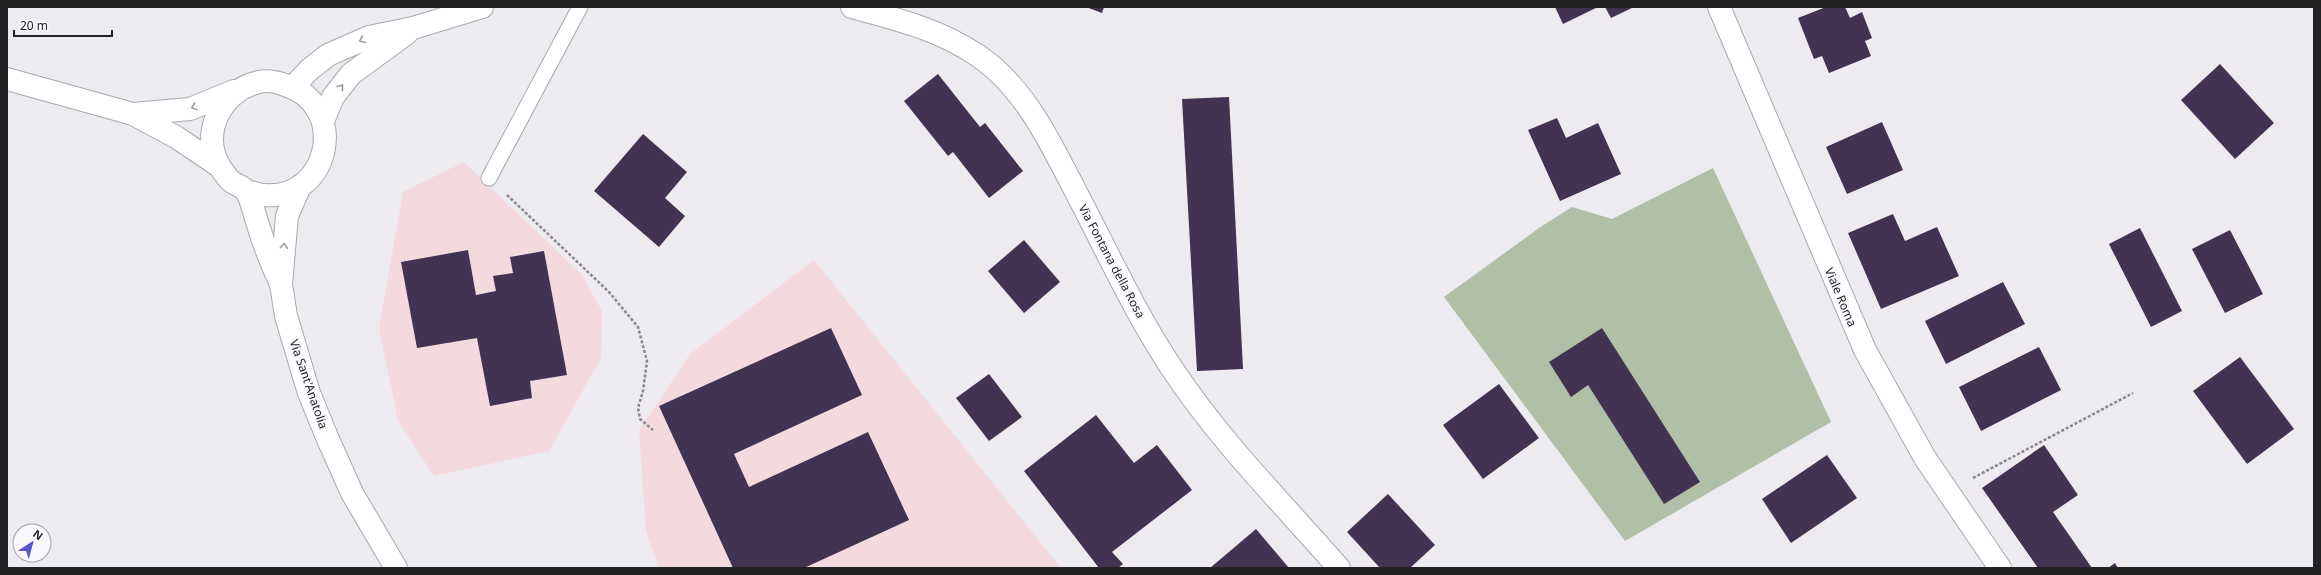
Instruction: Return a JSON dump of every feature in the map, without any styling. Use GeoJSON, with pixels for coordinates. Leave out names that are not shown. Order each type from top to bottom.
{"type":"FeatureCollection","features":[{"type":"Feature","properties":{"kind":"main road"},"geometry":{"type":"LineString","coordinates":[[293,87],[309,70],[328,55],[369,37],[413,28],[482,7]]}},
{"type":"Feature","properties":{"kind":"main road","name":"Via Fontana della Rosa"},"geometry":{"type":"LineString","coordinates":[[852,7],[913,24],[944,35],[979,56],[1006,80],[1019,95],[1049,141],[1132,299],[1173,370],[1209,419],[1339,568]]}},
{"type":"Feature","properties":{"kind":"main road","name":"Viale Roma"},"geometry":{"type":"LineString","coordinates":[[1719,7],[1850,320],[1884,386],[1948,492],[2000,568]]}},
{"type":"Feature","properties":{"kind":"main road"},"geometry":{"type":"LineString","coordinates":[[323,121],[333,97],[351,74],[413,28]]}},
{"type":"Feature","properties":{"kind":"main road"},"geometry":{"type":"LineString","coordinates":[[7,79],[133,114],[176,137],[219,166]]}},
{"type":"Feature","properties":{"kind":"main road"},"geometry":{"type":"LineString","coordinates":[[133,114],[190,109],[243,88],[260,82],[277,82],[293,87],[307,97],[317,108],[323,121],[326,139],[323,158],[314,174],[300,186],[283,194],[264,195],[246,191],[230,181],[219,166],[213,148],[212,130],[218,113],[228,98],[243,88]]}},
{"type":"Feature","properties":{"kind":"main road","name":"Via Sant'Anatolia"},"geometry":{"type":"LineString","coordinates":[[300,186],[286,216],[281,284],[286,316],[298,360],[327,437],[352,493],[396,568]]}},
{"type":"Feature","properties":{"kind":"main road"},"geometry":{"type":"LineString","coordinates":[[246,191],[281,284]]}},
{"type":"Feature","properties":{"kind":"lane"},"geometry":{"type":"LineString","coordinates":[[489,178],[580,7]]}},
{"type":"Feature","properties":{"kind":"path"},"geometry":{"type":"LineString","coordinates":[[489,178],[609,292],[638,327],[647,361],[643,391],[638,408],[640,420],[653,430]]}},
{"type":"Feature","properties":{"kind":"path"},"geometry":{"type":"LineString","coordinates":[[1948,492],[2133,393]]}},
{"type":"Feature","properties":{"kind":"shaded area"},"geometry":{"type":"Polygon","coordinates":[[[464,162],[582,275],[602,311],[601,358],[549,451],[434,476],[398,421],[379,328],[403,192],[464,162]]]}},
{"type":"Feature","properties":{"kind":"shaded area"},"geometry":{"type":"Polygon","coordinates":[[[814,260],[1061,568],[659,568],[646,531],[639,431],[690,354],[814,260]]]}},
{"type":"Feature","properties":{"kind":"green space"},"geometry":{"type":"Polygon","coordinates":[[[1713,168],[1831,422],[1625,541],[1444,297],[1539,228],[1572,207],[1612,219],[1713,168]]]}},
{"type":"Feature","properties":{"kind":"building"},"geometry":{"type":"Polygon","coordinates":[[[1086,7],[1104,7],[1102,13],[1086,7]]]}},
{"type":"Feature","properties":{"kind":"building"},"geometry":{"type":"Polygon","coordinates":[[[1555,7],[1598,7],[1563,24],[1555,7]]]}},
{"type":"Feature","properties":{"kind":"building"},"geometry":{"type":"Polygon","coordinates":[[[1605,7],[1634,7],[1611,18],[1605,7]]]}},
{"type":"Feature","properties":{"kind":"building"},"geometry":{"type":"Polygon","coordinates":[[[1826,7],[1845,7],[1850,18],[1862,12],[1872,38],[1865,41],[1871,56],[1829,73],[1822,56],[1814,59],[1798,18],[1826,7]]]}},
{"type":"Feature","properties":{"kind":"building"},"geometry":{"type":"Polygon","coordinates":[[[2220,64],[2274,123],[2235,159],[2181,100],[2220,64]]]}},
{"type":"Feature","properties":{"kind":"building"},"geometry":{"type":"Polygon","coordinates":[[[938,74],[980,127],[985,123],[1023,171],[989,198],[953,152],[948,156],[904,101],[938,74]]]}},
{"type":"Feature","properties":{"kind":"building"},"geometry":{"type":"Polygon","coordinates":[[[1229,97],[1243,369],[1197,371],[1182,99],[1229,97]]]}},
{"type":"Feature","properties":{"kind":"building"},"geometry":{"type":"Polygon","coordinates":[[[1557,118],[1566,138],[1598,123],[1621,174],[1560,201],[1528,130],[1557,118]]]}},
{"type":"Feature","properties":{"kind":"building"},"geometry":{"type":"Polygon","coordinates":[[[1882,122],[1903,170],[1847,194],[1826,147],[1882,122]]]}},
{"type":"Feature","properties":{"kind":"building"},"geometry":{"type":"Polygon","coordinates":[[[643,134],[687,172],[665,198],[685,216],[659,247],[594,191],[643,134]]]}},
{"type":"Feature","properties":{"kind":"building"},"geometry":{"type":"Polygon","coordinates":[[[1893,214],[1905,241],[1937,227],[1959,276],[1881,309],[1848,233],[1893,214]]]}},
{"type":"Feature","properties":{"kind":"building"},"geometry":{"type":"Polygon","coordinates":[[[2140,228],[2182,311],[2151,327],[2109,244],[2140,228]]]}},
{"type":"Feature","properties":{"kind":"building"},"geometry":{"type":"Polygon","coordinates":[[[2230,230],[2263,294],[2225,313],[2192,249],[2230,230]]]}},
{"type":"Feature","properties":{"kind":"building"},"geometry":{"type":"Polygon","coordinates":[[[1024,240],[1060,282],[1024,313],[988,271],[1024,240]]]}},
{"type":"Feature","properties":{"kind":"building"},"geometry":{"type":"Polygon","coordinates":[[[468,250],[476,295],[496,291],[493,276],[513,273],[510,257],[544,251],[567,375],[530,381],[532,398],[490,406],[477,338],[417,348],[401,262],[468,250]]]}},
{"type":"Feature","properties":{"kind":"building"},"geometry":{"type":"Polygon","coordinates":[[[2003,282],[2025,324],[1946,364],[1925,321],[2003,282]]]}},
{"type":"Feature","properties":{"kind":"building"},"geometry":{"type":"Polygon","coordinates":[[[831,328],[862,395],[734,454],[749,487],[868,432],[909,520],[804,568],[733,568],[659,406],[831,328]]]}},
{"type":"Feature","properties":{"kind":"building"},"geometry":{"type":"Polygon","coordinates":[[[1602,328],[1700,482],[1664,504],[1588,385],[1571,397],[1549,362],[1602,328]]]}},
{"type":"Feature","properties":{"kind":"building"},"geometry":{"type":"Polygon","coordinates":[[[2039,347],[2061,390],[1981,431],[1959,387],[2039,347]]]}},
{"type":"Feature","properties":{"kind":"building"},"geometry":{"type":"Polygon","coordinates":[[[2240,357],[2294,429],[2247,464],[2193,391],[2240,357]]]}},
{"type":"Feature","properties":{"kind":"building"},"geometry":{"type":"Polygon","coordinates":[[[989,374],[1022,417],[989,441],[956,398],[989,374]]]}},
{"type":"Feature","properties":{"kind":"building"},"geometry":{"type":"Polygon","coordinates":[[[1499,384],[1539,438],[1483,479],[1443,425],[1499,384]]]}},
{"type":"Feature","properties":{"kind":"building"},"geometry":{"type":"Polygon","coordinates":[[[1096,415],[1134,463],[1157,445],[1192,490],[1112,552],[1123,564],[1118,568],[1099,568],[1024,471],[1096,415]]]}},
{"type":"Feature","properties":{"kind":"building"},"geometry":{"type":"Polygon","coordinates":[[[2044,445],[2078,495],[2053,512],[2092,568],[2038,568],[1982,488],[2044,445]]]}},
{"type":"Feature","properties":{"kind":"building"},"geometry":{"type":"Polygon","coordinates":[[[1827,455],[1857,498],[1791,543],[1762,499],[1827,455]]]}},
{"type":"Feature","properties":{"kind":"building"},"geometry":{"type":"Polygon","coordinates":[[[1388,494],[1435,545],[1410,568],[1380,568],[1347,532],[1388,494]]]}},
{"type":"Feature","properties":{"kind":"building"},"geometry":{"type":"Polygon","coordinates":[[[1256,529],[1289,568],[1210,568],[1256,529]]]}},
{"type":"Feature","properties":{"kind":"building"},"geometry":{"type":"Polygon","coordinates":[[[2115,563],[2118,568],[2108,568],[2115,563]]]}}]}
